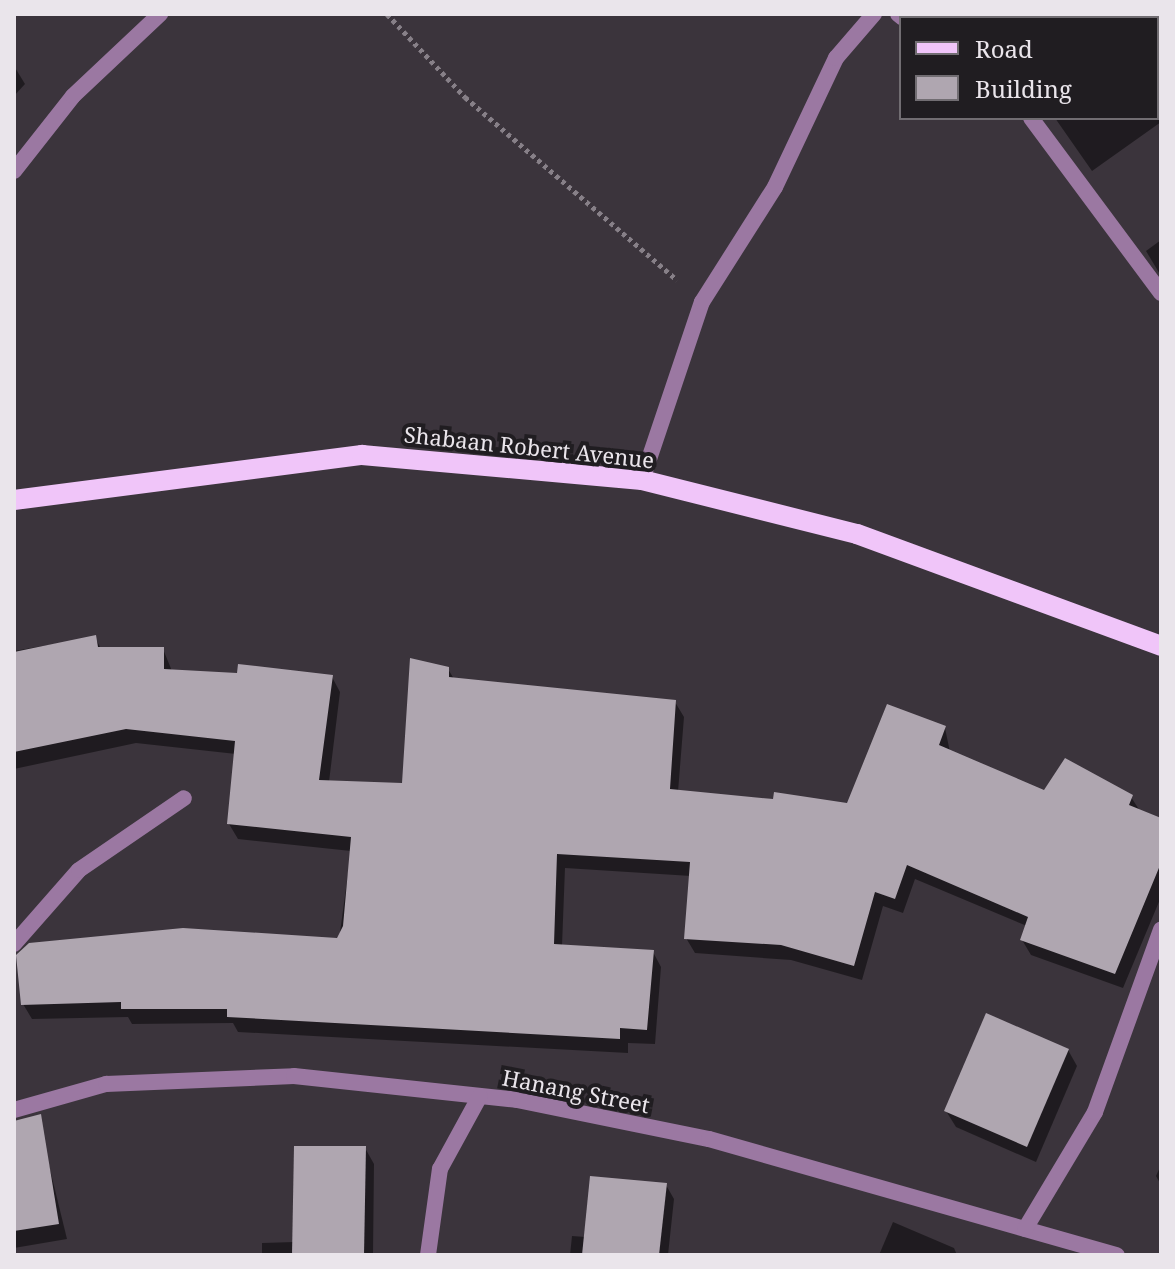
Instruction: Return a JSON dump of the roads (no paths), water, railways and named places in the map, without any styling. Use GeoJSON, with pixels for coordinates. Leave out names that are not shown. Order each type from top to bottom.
{"type":"FeatureCollection","features":[{"type":"Feature","properties":{"kind":"main road","name":"Shabaan Robert Avenue"},"geometry":{"type":"LineString","coordinates":[[14,500],[362,455],[642,480],[857,534],[1161,646]]}},
{"type":"Feature","properties":{"kind":"street"},"geometry":{"type":"LineString","coordinates":[[14,171],[73,96],[160,14]]}},
{"type":"Feature","properties":{"kind":"street"},"geometry":{"type":"LineString","coordinates":[[642,480],[702,302],[775,187],[836,58],[874,14]]}},
{"type":"Feature","properties":{"kind":"street"},"geometry":{"type":"LineString","coordinates":[[1032,120],[1161,293]]}},
{"type":"Feature","properties":{"kind":"street"},"geometry":{"type":"LineString","coordinates":[[14,944],[107,845],[184,798]]}},
{"type":"Feature","properties":{"kind":"street"},"geometry":{"type":"LineString","coordinates":[[1025,1229],[1095,1112],[1161,930]]}},
{"type":"Feature","properties":{"kind":"street","name":"Hanang Street"},"geometry":{"type":"LineString","coordinates":[[14,1110],[106,1084],[294,1076],[480,1096],[709,1139],[1117,1255]]}},
{"type":"Feature","properties":{"kind":"street"},"geometry":{"type":"LineString","coordinates":[[428,1255],[440,1169],[480,1096]]}}]}
